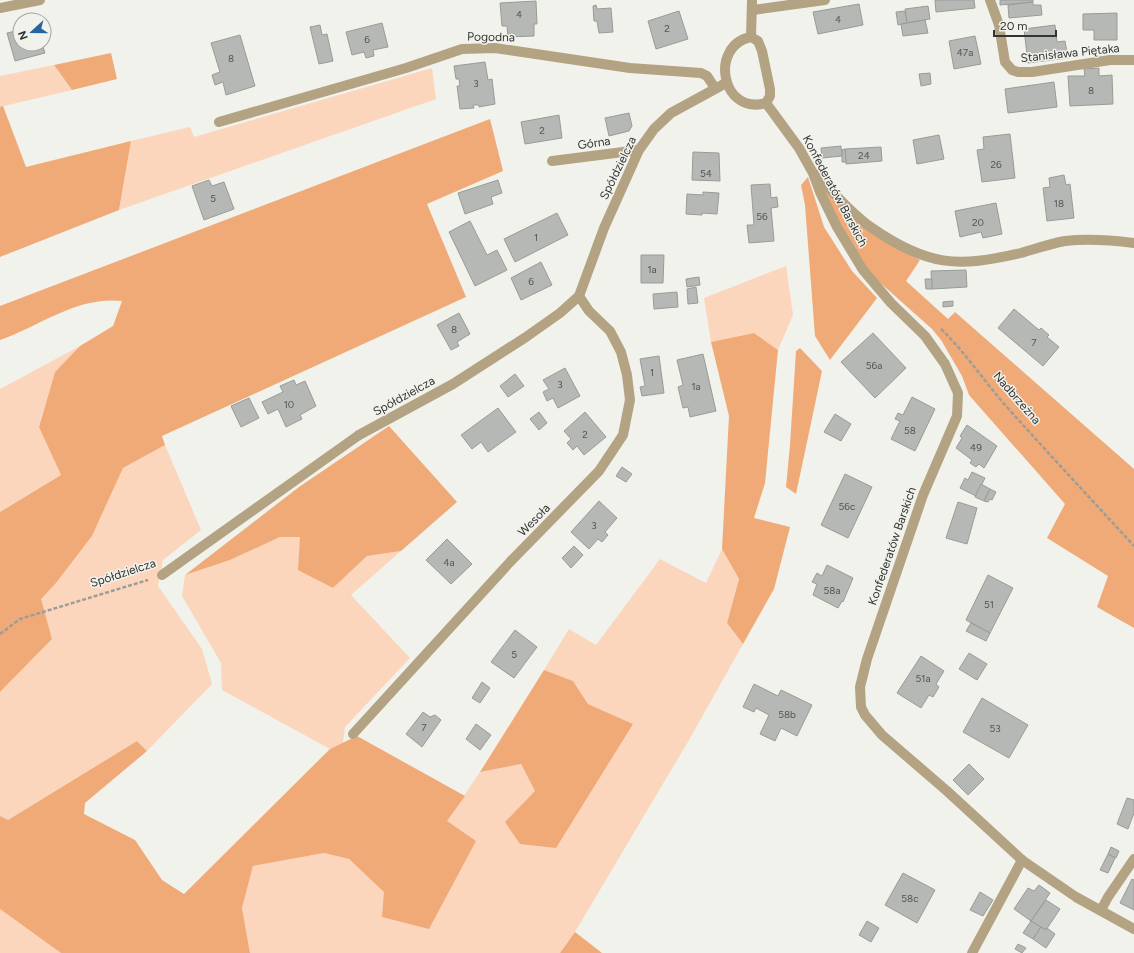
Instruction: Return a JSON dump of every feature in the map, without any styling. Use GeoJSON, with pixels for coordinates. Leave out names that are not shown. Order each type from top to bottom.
{"type":"FeatureCollection","features":[{"type":"Feature","properties":{"kind":"street"},"geometry":{"type":"LineString","coordinates":[[0,8],[40,0]]}},
{"type":"Feature","properties":{"kind":"street"},"geometry":{"type":"LineString","coordinates":[[751,37],[753,5],[825,0]]}},
{"type":"Feature","properties":{"kind":"street","name":"Stanisława Piętaka"},"geometry":{"type":"LineString","coordinates":[[990,0],[999,25],[1005,62],[1012,70],[1032,72],[1110,60],[1134,60]]}},
{"type":"Feature","properties":{"kind":"street"},"geometry":{"type":"LineString","coordinates":[[751,37],[758,41],[762,51],[770,89],[770,96],[766,103],[758,105],[748,104],[738,99],[730,91],[726,83],[725,67],[730,53],[735,44],[742,39],[751,37]]}},
{"type":"Feature","properties":{"kind":"street","name":"Pogodna"},"geometry":{"type":"LineString","coordinates":[[220,122],[406,68],[462,49],[495,48],[630,68],[701,73],[707,76],[715,88]]}},
{"type":"Feature","properties":{"kind":"street","name":"Spółdzielcza"},"geometry":{"type":"LineString","coordinates":[[162,575],[359,435],[453,384],[560,313],[579,296],[604,228],[639,150],[654,129],[671,113],[726,83]]}},
{"type":"Feature","properties":{"kind":"street","name":"Konfederatów Barskich"},"geometry":{"type":"LineString","coordinates":[[766,103],[800,148],[837,227],[863,270],[882,292],[925,336],[945,364],[958,393],[957,416],[918,508],[867,659],[860,688],[861,707],[865,715],[882,735],[947,791],[1022,860],[1058,886],[1134,929]]}},
{"type":"Feature","properties":{"kind":"street","name":"Górna"},"geometry":{"type":"LineString","coordinates":[[552,161],[639,150]]}},
{"type":"Feature","properties":{"kind":"street"},"geometry":{"type":"LineString","coordinates":[[813,173],[847,207],[872,228],[914,252],[939,261],[985,261],[1054,243],[1075,240],[1098,239],[1134,243]]}},
{"type":"Feature","properties":{"kind":"street","name":"Wesoła"},"geometry":{"type":"LineString","coordinates":[[353,734],[510,562],[599,471],[623,435],[630,400],[627,375],[621,352],[610,331],[589,311],[579,296]]}},
{"type":"Feature","properties":{"kind":"street"},"geometry":{"type":"LineString","coordinates":[[1101,910],[1134,859]]}},
{"type":"Feature","properties":{"kind":"street"},"geometry":{"type":"LineString","coordinates":[[972,953],[1022,860]]}},
{"type":"Feature","properties":{"kind":"path","name":"Nadbrzeżna"},"geometry":{"type":"LineString","coordinates":[[938,327],[955,342],[983,379],[1015,416],[1134,546]]}},
{"type":"Feature","properties":{"kind":"path","name":"Spółdzielcza"},"geometry":{"type":"LineString","coordinates":[[0,634],[20,618],[162,575]]}},
{"type":"Feature","properties":{"kind":"shaded area"},"geometry":{"type":"Polygon","coordinates":[[[111,53],[117,79],[72,90],[54,65],[111,53]]]}},
{"type":"Feature","properties":{"kind":"shaded area"},"geometry":{"type":"Polygon","coordinates":[[[54,65],[72,90],[0,107],[0,76],[54,65]]]}},
{"type":"Feature","properties":{"kind":"shaded area"},"geometry":{"type":"Polygon","coordinates":[[[432,68],[436,99],[119,210],[131,141],[190,127],[194,137],[432,68]]]}},
{"type":"Feature","properties":{"kind":"shaded area"},"geometry":{"type":"Polygon","coordinates":[[[3,106],[26,167],[131,141],[119,210],[0,257],[0,107],[3,106]]]}},
{"type":"Feature","properties":{"kind":"shaded area"},"geometry":{"type":"Polygon","coordinates":[[[490,119],[503,171],[427,204],[466,297],[162,436],[165,445],[123,468],[92,536],[56,583],[41,599],[52,639],[0,692],[0,512],[61,475],[39,427],[55,372],[80,346],[113,326],[122,301],[105,301],[74,307],[0,340],[0,306],[490,119]]]}},
{"type":"Feature","properties":{"kind":"shaded area"},"geometry":{"type":"Polygon","coordinates":[[[808,177],[824,227],[852,271],[877,298],[830,360],[815,336],[805,205],[801,185],[808,177]]]}},
{"type":"Feature","properties":{"kind":"shaded area"},"geometry":{"type":"Polygon","coordinates":[[[823,187],[884,241],[920,260],[906,281],[948,319],[955,312],[1134,469],[1134,628],[1097,607],[1108,576],[1047,538],[1065,504],[969,395],[962,376],[941,340],[932,329],[876,279],[867,268],[840,226],[823,187]]]}},
{"type":"Feature","properties":{"kind":"shaded area"},"geometry":{"type":"Polygon","coordinates":[[[786,266],[793,315],[778,350],[754,333],[711,342],[704,298],[786,266]]]}},
{"type":"Feature","properties":{"kind":"shaded area"},"geometry":{"type":"Polygon","coordinates":[[[754,333],[778,350],[765,483],[754,518],[790,527],[774,589],[743,644],[727,623],[739,579],[722,549],[729,416],[711,342],[754,333]]]}},
{"type":"Feature","properties":{"kind":"shaded area"},"geometry":{"type":"Polygon","coordinates":[[[80,346],[55,372],[39,426],[61,475],[0,512],[0,389],[80,346]]]}},
{"type":"Feature","properties":{"kind":"shaded area"},"geometry":{"type":"Polygon","coordinates":[[[800,348],[822,371],[796,494],[786,487],[796,351],[800,348]]]}},
{"type":"Feature","properties":{"kind":"shaded area"},"geometry":{"type":"Polygon","coordinates":[[[389,426],[457,502],[401,551],[367,556],[333,588],[298,570],[300,537],[280,537],[230,560],[185,575],[299,487],[389,426]]]}},
{"type":"Feature","properties":{"kind":"shaded area"},"geometry":{"type":"Polygon","coordinates":[[[165,445],[201,530],[163,560],[158,586],[202,649],[212,684],[147,751],[137,741],[8,820],[0,816],[0,692],[52,639],[40,599],[56,583],[92,536],[123,468],[165,445]]]}},
{"type":"Feature","properties":{"kind":"shaded area"},"geometry":{"type":"Polygon","coordinates":[[[280,537],[300,537],[333,588],[367,556],[401,551],[351,595],[410,658],[345,727],[343,743],[330,749],[222,690],[221,663],[182,596],[185,575],[230,560],[280,537]]]}},
{"type":"Feature","properties":{"kind":"shaded area"},"geometry":{"type":"Polygon","coordinates":[[[722,549],[739,579],[727,623],[743,644],[689,740],[575,932],[560,953],[250,953],[242,908],[253,866],[324,853],[349,859],[385,892],[447,821],[480,772],[521,764],[535,791],[633,724],[588,704],[573,681],[544,670],[569,629],[596,645],[660,559],[706,583],[722,549]]]}},
{"type":"Feature","properties":{"kind":"shaded area"},"geometry":{"type":"Polygon","coordinates":[[[544,670],[573,681],[588,704],[633,724],[556,848],[520,844],[505,822],[535,791],[521,764],[480,772],[544,670]]]}},
{"type":"Feature","properties":{"kind":"shaded area"},"geometry":{"type":"Polygon","coordinates":[[[357,736],[465,796],[447,821],[476,841],[429,929],[382,917],[384,892],[349,859],[324,853],[253,866],[242,908],[250,953],[61,953],[0,909],[0,816],[8,820],[137,741],[147,751],[85,803],[84,814],[135,840],[162,880],[184,894],[330,749],[357,736]]]}},
{"type":"Feature","properties":{"kind":"shaded area"},"geometry":{"type":"Polygon","coordinates":[[[0,909],[59,951],[61,953],[0,953],[0,909]]]}},
{"type":"Feature","properties":{"kind":"shaded area"},"geometry":{"type":"Polygon","coordinates":[[[575,932],[602,953],[560,953],[575,932]]]}},
{"type":"Feature","properties":{"kind":"building"},"geometry":{"type":"Polygon","coordinates":[[[935,0],[974,0],[975,8],[936,12],[935,0]]]}},
{"type":"Feature","properties":{"kind":"building"},"geometry":{"type":"Polygon","coordinates":[[[1000,0],[1033,0],[1033,2],[1000,5],[1000,0]]]}},
{"type":"Feature","properties":{"kind":"building"},"geometry":{"type":"Polygon","coordinates":[[[536,1],[537,24],[534,24],[534,36],[508,37],[507,26],[502,26],[500,3],[536,1]]]}},
{"type":"Feature","properties":{"kind":"building"},"geometry":{"type":"Polygon","coordinates":[[[1033,2],[1033,5],[1041,5],[1042,15],[1009,18],[1008,5],[1033,2]]]}},
{"type":"Feature","properties":{"kind":"building"},"geometry":{"type":"Polygon","coordinates":[[[859,4],[863,25],[818,34],[813,12],[859,4]]]}},
{"type":"Feature","properties":{"kind":"building"},"geometry":{"type":"Polygon","coordinates":[[[596,5],[597,9],[611,8],[613,32],[599,33],[597,21],[594,21],[593,6],[596,5]]]}},
{"type":"Feature","properties":{"kind":"building"},"geometry":{"type":"Polygon","coordinates":[[[928,6],[930,19],[907,23],[905,9],[928,6]]]}},
{"type":"Feature","properties":{"kind":"building"},"geometry":{"type":"Polygon","coordinates":[[[679,11],[688,39],[656,49],[648,21],[679,11]]]}},
{"type":"Feature","properties":{"kind":"building"},"geometry":{"type":"Polygon","coordinates":[[[905,11],[907,23],[898,25],[896,12],[905,11]]]}},
{"type":"Feature","properties":{"kind":"building"},"geometry":{"type":"Polygon","coordinates":[[[1117,13],[1117,40],[1094,40],[1094,30],[1083,30],[1083,14],[1117,13]]]}},
{"type":"Feature","properties":{"kind":"building"},"geometry":{"type":"Polygon","coordinates":[[[925,20],[928,33],[903,36],[901,24],[925,20]]]}},
{"type":"Feature","properties":{"kind":"building"},"geometry":{"type":"Polygon","coordinates":[[[382,23],[388,47],[373,50],[374,56],[366,58],[364,52],[352,55],[346,32],[382,23]]]}},
{"type":"Feature","properties":{"kind":"building"},"geometry":{"type":"Polygon","coordinates":[[[320,25],[322,35],[327,34],[333,61],[319,64],[310,27],[320,25]]]}},
{"type":"Feature","properties":{"kind":"building"},"geometry":{"type":"Polygon","coordinates":[[[1055,25],[1057,42],[1065,41],[1068,58],[1028,63],[1024,29],[1055,25]]]}},
{"type":"Feature","properties":{"kind":"building"},"geometry":{"type":"Polygon","coordinates":[[[12,32],[12,50],[7,33],[12,32]]]}},
{"type":"Feature","properties":{"kind":"building"},"geometry":{"type":"Polygon","coordinates":[[[240,35],[255,86],[226,95],[223,82],[215,85],[212,75],[220,72],[211,43],[240,35]]]}},
{"type":"Feature","properties":{"kind":"building"},"geometry":{"type":"Polygon","coordinates":[[[975,36],[981,64],[954,69],[949,41],[975,36]]]}},
{"type":"Feature","properties":{"kind":"building"},"geometry":{"type":"Polygon","coordinates":[[[12,52],[45,53],[15,61],[12,52]]]}},
{"type":"Feature","properties":{"kind":"building"},"geometry":{"type":"Polygon","coordinates":[[[485,62],[488,80],[492,79],[495,104],[479,107],[479,105],[473,105],[474,108],[460,109],[457,86],[460,86],[459,79],[456,79],[454,66],[485,62]]]}},
{"type":"Feature","properties":{"kind":"building"},"geometry":{"type":"Polygon","coordinates":[[[1099,68],[1099,76],[1112,75],[1113,104],[1070,106],[1068,76],[1085,76],[1084,69],[1099,68]]]}},
{"type":"Feature","properties":{"kind":"building"},"geometry":{"type":"Polygon","coordinates":[[[930,73],[931,84],[921,86],[919,74],[930,73]]]}},
{"type":"Feature","properties":{"kind":"building"},"geometry":{"type":"Polygon","coordinates":[[[1054,82],[1057,107],[1008,113],[1005,89],[1054,82]]]}},
{"type":"Feature","properties":{"kind":"building"},"geometry":{"type":"Polygon","coordinates":[[[629,113],[632,126],[629,131],[609,136],[605,118],[629,113]]]}},
{"type":"Feature","properties":{"kind":"building"},"geometry":{"type":"Polygon","coordinates":[[[559,115],[562,138],[525,144],[521,122],[559,115]]]}},
{"type":"Feature","properties":{"kind":"building"},"geometry":{"type":"Polygon","coordinates":[[[1010,134],[1015,178],[982,182],[977,150],[984,149],[983,137],[1010,134]]]}},
{"type":"Feature","properties":{"kind":"building"},"geometry":{"type":"Polygon","coordinates":[[[939,135],[944,159],[917,164],[913,140],[939,135]]]}},
{"type":"Feature","properties":{"kind":"building"},"geometry":{"type":"Polygon","coordinates":[[[841,146],[842,156],[822,158],[821,148],[841,146]]]}},
{"type":"Feature","properties":{"kind":"building"},"geometry":{"type":"Polygon","coordinates":[[[881,147],[882,161],[846,164],[845,149],[881,147]]]}},
{"type":"Feature","properties":{"kind":"building"},"geometry":{"type":"Polygon","coordinates":[[[845,149],[846,162],[842,162],[842,150],[845,149]]]}},
{"type":"Feature","properties":{"kind":"building"},"geometry":{"type":"Polygon","coordinates":[[[693,152],[719,153],[720,181],[692,180],[693,152]]]}},
{"type":"Feature","properties":{"kind":"building"},"geometry":{"type":"Polygon","coordinates":[[[1064,175],[1066,185],[1070,184],[1074,218],[1047,221],[1043,188],[1050,187],[1049,178],[1064,175]]]}},
{"type":"Feature","properties":{"kind":"building"},"geometry":{"type":"Polygon","coordinates":[[[209,180],[212,186],[224,182],[234,209],[204,220],[192,186],[209,180]]]}},
{"type":"Feature","properties":{"kind":"building"},"geometry":{"type":"Polygon","coordinates":[[[498,180],[502,193],[491,197],[493,204],[465,214],[458,193],[498,180]]]}},
{"type":"Feature","properties":{"kind":"building"},"geometry":{"type":"Polygon","coordinates":[[[770,184],[771,198],[777,197],[778,207],[771,208],[774,241],[749,243],[747,225],[754,225],[751,185],[770,184]]]}},
{"type":"Feature","properties":{"kind":"building"},"geometry":{"type":"Polygon","coordinates":[[[703,192],[719,193],[717,214],[686,214],[687,194],[703,195],[703,192]]]}},
{"type":"Feature","properties":{"kind":"building"},"geometry":{"type":"Polygon","coordinates":[[[996,203],[1002,234],[983,238],[981,232],[960,237],[955,211],[996,203]]]}},
{"type":"Feature","properties":{"kind":"building"},"geometry":{"type":"Polygon","coordinates":[[[557,213],[568,235],[515,262],[504,239],[557,213]]]}},
{"type":"Feature","properties":{"kind":"building"},"geometry":{"type":"Polygon","coordinates":[[[470,221],[487,255],[497,250],[507,270],[475,286],[449,232],[470,221]]]}},
{"type":"Feature","properties":{"kind":"building"},"geometry":{"type":"Polygon","coordinates":[[[641,255],[664,255],[663,283],[641,283],[641,255]]]}},
{"type":"Feature","properties":{"kind":"building"},"geometry":{"type":"Polygon","coordinates":[[[541,262],[552,285],[521,300],[511,278],[541,262]]]}},
{"type":"Feature","properties":{"kind":"building"},"geometry":{"type":"Polygon","coordinates":[[[966,270],[967,287],[932,289],[931,271],[966,270]]]}},
{"type":"Feature","properties":{"kind":"building"},"geometry":{"type":"Polygon","coordinates":[[[699,277],[700,285],[687,287],[686,279],[699,277]]]}},
{"type":"Feature","properties":{"kind":"building"},"geometry":{"type":"Polygon","coordinates":[[[925,279],[932,279],[932,289],[926,289],[925,279]]]}},
{"type":"Feature","properties":{"kind":"building"},"geometry":{"type":"Polygon","coordinates":[[[696,287],[698,303],[688,304],[687,289],[696,287]]]}},
{"type":"Feature","properties":{"kind":"building"},"geometry":{"type":"Polygon","coordinates":[[[677,292],[678,307],[654,309],[653,294],[677,292]]]}},
{"type":"Feature","properties":{"kind":"building"},"geometry":{"type":"Polygon","coordinates":[[[953,301],[953,306],[943,307],[943,302],[953,301]]]}},
{"type":"Feature","properties":{"kind":"building"},"geometry":{"type":"Polygon","coordinates":[[[1014,309],[1039,330],[1041,328],[1049,335],[1047,337],[1059,347],[1043,366],[998,328],[1014,309]]]}},
{"type":"Feature","properties":{"kind":"building"},"geometry":{"type":"Polygon","coordinates":[[[459,313],[470,334],[457,342],[459,346],[451,350],[437,325],[459,313]]]}},
{"type":"Feature","properties":{"kind":"building"},"geometry":{"type":"Polygon","coordinates":[[[873,333],[906,368],[875,398],[841,362],[873,333]]]}},
{"type":"Feature","properties":{"kind":"building"},"geometry":{"type":"Polygon","coordinates":[[[703,354],[716,411],[690,417],[688,407],[683,408],[678,387],[683,385],[677,360],[703,354]]]}},
{"type":"Feature","properties":{"kind":"building"},"geometry":{"type":"Polygon","coordinates":[[[659,356],[664,393],[642,396],[640,387],[645,386],[640,359],[659,356]]]}},
{"type":"Feature","properties":{"kind":"building"},"geometry":{"type":"Polygon","coordinates":[[[565,368],[580,396],[558,408],[553,398],[547,401],[543,392],[549,389],[543,380],[565,368]]]}},
{"type":"Feature","properties":{"kind":"building"},"geometry":{"type":"Polygon","coordinates":[[[515,374],[524,386],[508,397],[500,386],[515,374]]]}},
{"type":"Feature","properties":{"kind":"building"},"geometry":{"type":"Polygon","coordinates":[[[294,380],[296,385],[305,381],[316,406],[300,415],[302,419],[286,427],[278,409],[268,414],[262,402],[283,392],[280,386],[294,380]]]}},
{"type":"Feature","properties":{"kind":"building"},"geometry":{"type":"Polygon","coordinates":[[[912,397],[935,409],[915,451],[891,439],[900,421],[895,419],[898,413],[903,415],[912,397]]]}},
{"type":"Feature","properties":{"kind":"building"},"geometry":{"type":"Polygon","coordinates":[[[249,398],[259,418],[241,427],[231,406],[249,398]]]}},
{"type":"Feature","properties":{"kind":"building"},"geometry":{"type":"Polygon","coordinates":[[[498,408],[516,432],[488,452],[481,442],[472,449],[461,435],[498,408]]]}},
{"type":"Feature","properties":{"kind":"building"},"geometry":{"type":"Polygon","coordinates":[[[539,412],[547,423],[539,430],[530,419],[539,412]]]}},
{"type":"Feature","properties":{"kind":"building"},"geometry":{"type":"Polygon","coordinates":[[[585,412],[606,437],[584,455],[577,446],[573,450],[567,443],[571,439],[564,431],[585,412]]]}},
{"type":"Feature","properties":{"kind":"building"},"geometry":{"type":"Polygon","coordinates":[[[835,414],[851,424],[841,441],[824,432],[835,414]]]}},
{"type":"Feature","properties":{"kind":"building"},"geometry":{"type":"Polygon","coordinates":[[[967,425],[997,446],[984,468],[979,464],[976,467],[970,463],[972,460],[956,448],[962,438],[960,436],[967,425]]]}},
{"type":"Feature","properties":{"kind":"building"},"geometry":{"type":"Polygon","coordinates":[[[622,467],[632,474],[626,482],[616,476],[622,467]]]}},
{"type":"Feature","properties":{"kind":"building"},"geometry":{"type":"Polygon","coordinates":[[[972,472],[985,478],[976,496],[960,488],[965,478],[968,480],[972,472]]]}},
{"type":"Feature","properties":{"kind":"building"},"geometry":{"type":"Polygon","coordinates":[[[845,474],[872,487],[848,538],[821,525],[845,474]]]}},
{"type":"Feature","properties":{"kind":"building"},"geometry":{"type":"Polygon","coordinates":[[[981,484],[990,489],[984,501],[975,497],[981,484]]]}},
{"type":"Feature","properties":{"kind":"building"},"geometry":{"type":"Polygon","coordinates":[[[990,489],[996,492],[992,500],[990,499],[988,502],[984,501],[990,489]]]}},
{"type":"Feature","properties":{"kind":"building"},"geometry":{"type":"Polygon","coordinates":[[[599,501],[617,518],[605,532],[608,535],[602,542],[598,539],[589,549],[571,532],[599,501]]]}},
{"type":"Feature","properties":{"kind":"building"},"geometry":{"type":"Polygon","coordinates":[[[958,502],[977,508],[967,544],[946,538],[958,502]]]}},
{"type":"Feature","properties":{"kind":"building"},"geometry":{"type":"Polygon","coordinates":[[[447,539],[472,564],[451,584],[426,560],[447,539]]]}},
{"type":"Feature","properties":{"kind":"building"},"geometry":{"type":"Polygon","coordinates":[[[574,546],[583,555],[571,568],[562,558],[574,546]]]}},
{"type":"Feature","properties":{"kind":"building"},"geometry":{"type":"Polygon","coordinates":[[[827,565],[853,578],[843,602],[842,601],[838,608],[813,595],[817,584],[812,582],[817,573],[822,576],[827,565]]]}},
{"type":"Feature","properties":{"kind":"building"},"geometry":{"type":"Polygon","coordinates":[[[988,575],[1013,588],[990,633],[966,620],[988,575]]]}},
{"type":"Feature","properties":{"kind":"building"},"geometry":{"type":"Polygon","coordinates":[[[971,623],[990,633],[986,641],[966,631],[971,623]]]}},
{"type":"Feature","properties":{"kind":"building"},"geometry":{"type":"Polygon","coordinates":[[[515,630],[537,647],[514,678],[491,662],[515,630]]]}},
{"type":"Feature","properties":{"kind":"building"},"geometry":{"type":"Polygon","coordinates":[[[969,653],[987,664],[977,680],[959,669],[969,653]]]}},
{"type":"Feature","properties":{"kind":"building"},"geometry":{"type":"Polygon","coordinates":[[[921,656],[944,671],[936,684],[939,687],[933,697],[929,695],[921,708],[897,693],[921,656]]]}},
{"type":"Feature","properties":{"kind":"building"},"geometry":{"type":"Polygon","coordinates":[[[482,682],[490,688],[480,703],[472,698],[482,682]]]}},
{"type":"Feature","properties":{"kind":"building"},"geometry":{"type":"Polygon","coordinates":[[[754,684],[778,696],[781,690],[812,705],[797,736],[781,728],[775,741],[760,734],[769,715],[756,708],[754,712],[743,707],[754,684]]]}},
{"type":"Feature","properties":{"kind":"building"},"geometry":{"type":"Polygon","coordinates":[[[982,698],[1028,725],[1009,758],[963,732],[982,698]]]}},
{"type":"Feature","properties":{"kind":"building"},"geometry":{"type":"Polygon","coordinates":[[[423,712],[430,717],[435,715],[441,720],[422,747],[406,734],[423,712]]]}},
{"type":"Feature","properties":{"kind":"building"},"geometry":{"type":"Polygon","coordinates":[[[476,724],[491,735],[480,750],[466,739],[476,724]]]}},
{"type":"Feature","properties":{"kind":"building"},"geometry":{"type":"Polygon","coordinates":[[[969,764],[984,779],[968,795],[953,780],[969,764]]]}},
{"type":"Feature","properties":{"kind":"building"},"geometry":{"type":"Polygon","coordinates":[[[1127,798],[1134,800],[1134,813],[1128,829],[1117,824],[1127,798]]]}},
{"type":"Feature","properties":{"kind":"building"},"geometry":{"type":"Polygon","coordinates":[[[1111,847],[1119,851],[1116,858],[1108,854],[1111,847]]]}},
{"type":"Feature","properties":{"kind":"building"},"geometry":{"type":"Polygon","coordinates":[[[1108,854],[1115,858],[1108,873],[1100,870],[1108,854]]]}},
{"type":"Feature","properties":{"kind":"building"},"geometry":{"type":"Polygon","coordinates":[[[903,873],[935,890],[917,923],[885,905],[903,873]]]}},
{"type":"Feature","properties":{"kind":"building"},"geometry":{"type":"Polygon","coordinates":[[[1132,879],[1134,880],[1134,910],[1120,903],[1132,879]]]}},
{"type":"Feature","properties":{"kind":"building"},"geometry":{"type":"Polygon","coordinates":[[[1039,885],[1050,893],[1031,921],[1014,909],[1028,888],[1034,891],[1039,885]]]}},
{"type":"Feature","properties":{"kind":"building"},"geometry":{"type":"Polygon","coordinates":[[[980,892],[993,900],[983,916],[970,910],[980,892]]]}},
{"type":"Feature","properties":{"kind":"building"},"geometry":{"type":"Polygon","coordinates":[[[1046,900],[1060,909],[1046,930],[1031,921],[1046,900]]]}},
{"type":"Feature","properties":{"kind":"building"},"geometry":{"type":"Polygon","coordinates":[[[867,921],[879,928],[871,942],[859,935],[867,921]]]}},
{"type":"Feature","properties":{"kind":"building"},"geometry":{"type":"Polygon","coordinates":[[[1031,921],[1041,927],[1033,939],[1023,933],[1031,921]]]}},
{"type":"Feature","properties":{"kind":"building"},"geometry":{"type":"Polygon","coordinates":[[[1041,927],[1046,930],[1047,928],[1055,934],[1046,948],[1033,939],[1041,927]]]}},
{"type":"Feature","properties":{"kind":"building"},"geometry":{"type":"Polygon","coordinates":[[[1018,944],[1026,948],[1022,953],[1015,949],[1018,944]]]}}]}
